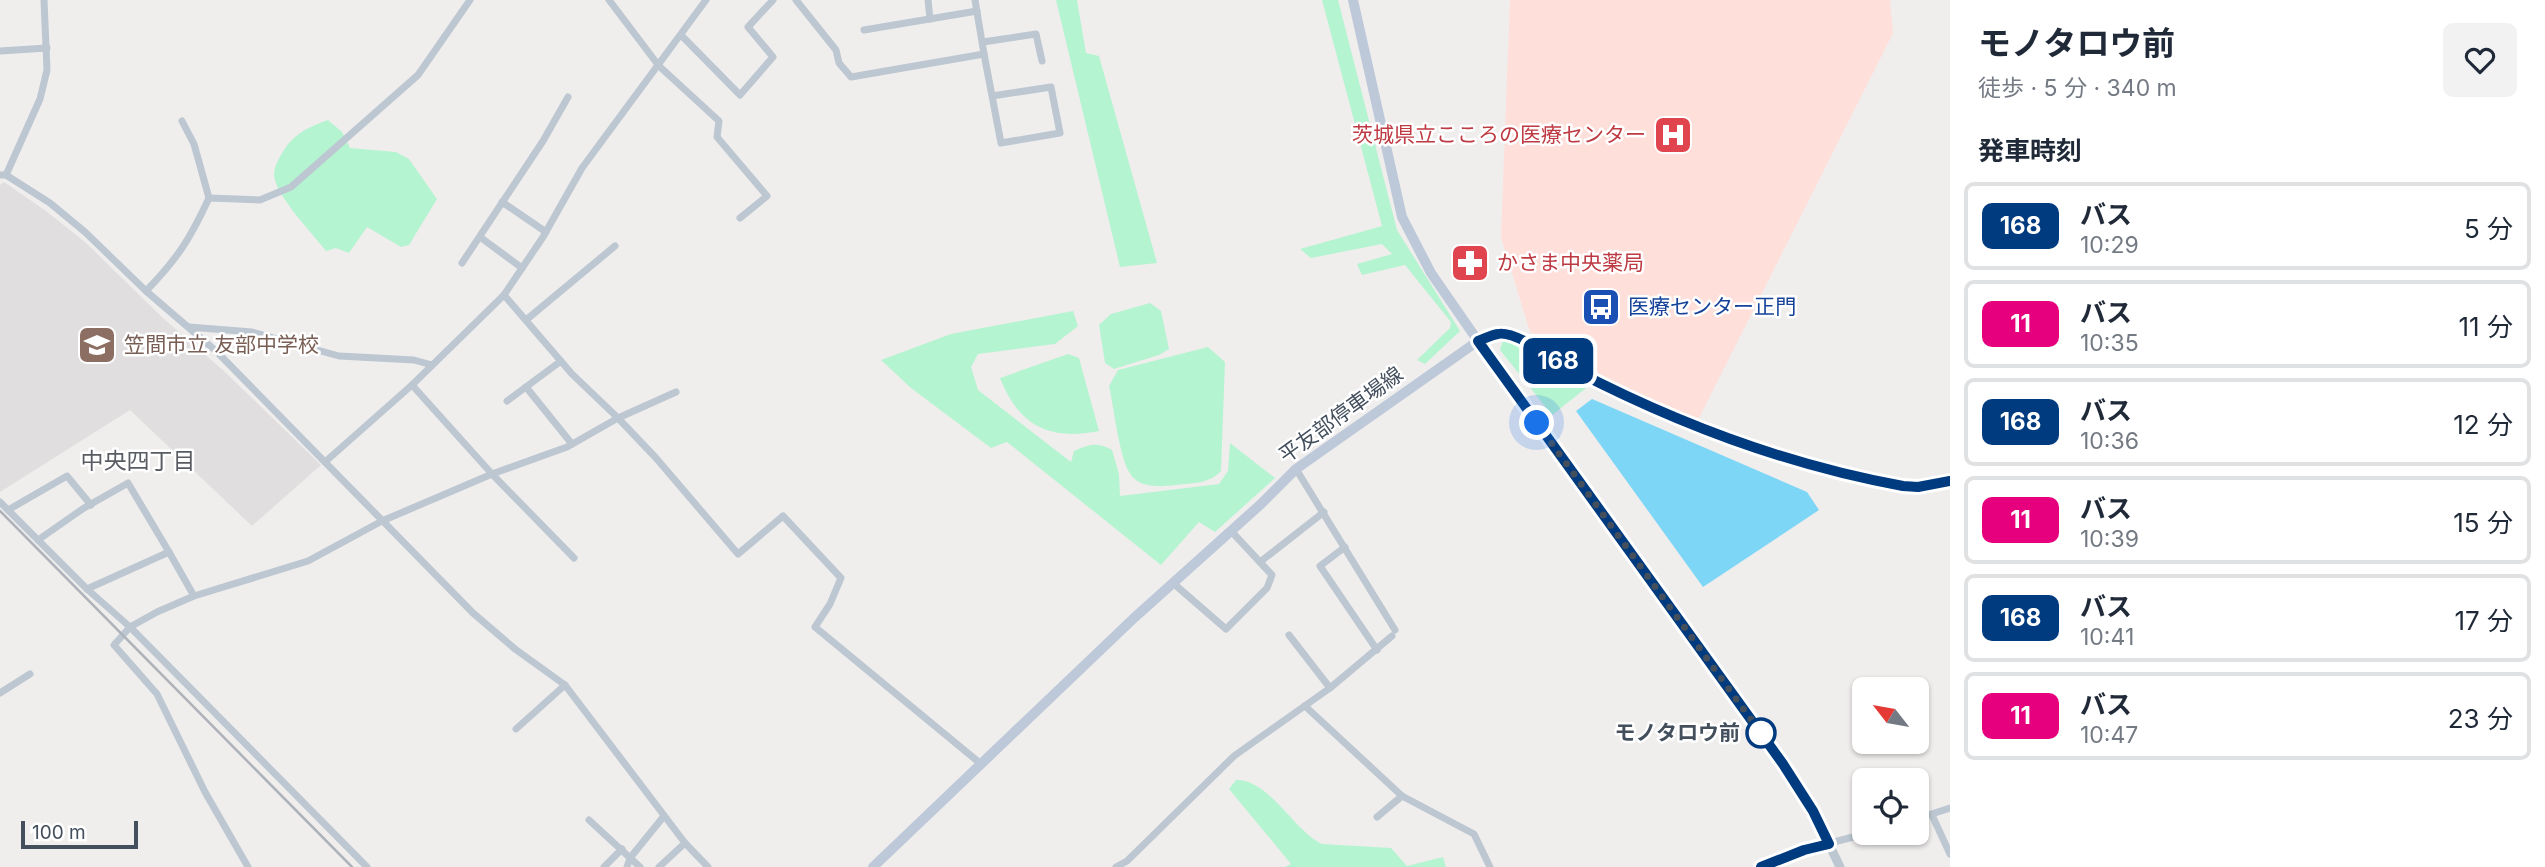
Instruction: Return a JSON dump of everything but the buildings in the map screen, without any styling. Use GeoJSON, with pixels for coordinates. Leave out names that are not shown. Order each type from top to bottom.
{"type":"FeatureCollection","features":[{"type":"Feature","properties":{"kind":"main road"},"geometry":{"type":"LineString","coordinates":[[1353,0],[1402,218],[1431,273],[1478,341]]}},
{"type":"Feature","properties":{"kind":"main road","name":"平友部停車場線"},"geometry":{"type":"LineString","coordinates":[[873,867],[1296,468],[1478,341]]}},
{"type":"Feature","properties":{"kind":"street"},"geometry":{"type":"LineString","coordinates":[[44,0],[47,70],[40,99],[3,175],[50,204],[85,232],[146,291],[217,352],[472,613],[514,649],[565,685],[685,844],[708,867]]}},
{"type":"Feature","properties":{"kind":"street"},"geometry":{"type":"LineString","coordinates":[[209,198],[260,200],[291,187],[418,75],[470,0]]}},
{"type":"Feature","properties":{"kind":"street"},"geometry":{"type":"LineString","coordinates":[[609,0],[659,66],[719,121],[717,137],[767,195],[740,218]]}},
{"type":"Feature","properties":{"kind":"street"},"geometry":{"type":"LineString","coordinates":[[325,462],[412,385],[504,295],[546,232],[582,168],[706,0]]}},
{"type":"Feature","properties":{"kind":"street"},"geometry":{"type":"LineString","coordinates":[[681,35],[740,95],[773,57],[748,27],[773,0]]}},
{"type":"Feature","properties":{"kind":"street"},"geometry":{"type":"LineString","coordinates":[[796,0],[836,50],[839,63],[850,77],[984,54]]}},
{"type":"Feature","properties":{"kind":"street"},"geometry":{"type":"LineString","coordinates":[[928,0],[930,19]]}},
{"type":"Feature","properties":{"kind":"street"},"geometry":{"type":"LineString","coordinates":[[975,0],[984,54],[992,96],[1001,143],[1060,133],[1051,87],[992,96]]}},
{"type":"Feature","properties":{"kind":"street"},"geometry":{"type":"LineString","coordinates":[[864,30],[977,11]]}},
{"type":"Feature","properties":{"kind":"street"},"geometry":{"type":"LineString","coordinates":[[982,42],[1036,34],[1042,61]]}},
{"type":"Feature","properties":{"kind":"street"},"geometry":{"type":"LineString","coordinates":[[0,51],[47,48]]}},
{"type":"Feature","properties":{"kind":"street"},"geometry":{"type":"LineString","coordinates":[[462,263],[568,97]]}},
{"type":"Feature","properties":{"kind":"street"},"geometry":{"type":"LineString","coordinates":[[146,291],[172,264],[189,240],[209,198],[194,144],[182,121]]}},
{"type":"Feature","properties":{"kind":"street"},"geometry":{"type":"LineString","coordinates":[[502,202],[546,232]]}},
{"type":"Feature","properties":{"kind":"street"},"geometry":{"type":"LineString","coordinates":[[480,237],[522,268]]}},
{"type":"Feature","properties":{"kind":"street"},"geometry":{"type":"LineString","coordinates":[[526,320],[615,246]]}},
{"type":"Feature","properties":{"kind":"street"},"geometry":{"type":"LineString","coordinates":[[504,295],[561,361],[618,418],[738,554],[783,516],[841,578],[830,604],[815,627],[981,764]]}},
{"type":"Feature","properties":{"kind":"street"},"geometry":{"type":"LineString","coordinates":[[189,327],[252,332],[339,356],[414,360],[432,365]]}},
{"type":"Feature","properties":{"kind":"street"},"geometry":{"type":"LineString","coordinates":[[1840,867],[1813,811],[1783,764],[1478,341],[1499,333],[1516,337],[1587,377],[1635,400],[1732,441],[1789,460],[1903,486],[1918,487],[1950,481]]}},
{"type":"Feature","properties":{"kind":"street"},"geometry":{"type":"LineString","coordinates":[[508,401],[561,361]]}},
{"type":"Feature","properties":{"kind":"street"},"geometry":{"type":"LineString","coordinates":[[412,385],[492,474],[575,558]]}},
{"type":"Feature","properties":{"kind":"street"},"geometry":{"type":"LineString","coordinates":[[526,387],[572,444]]}},
{"type":"Feature","properties":{"kind":"street"},"geometry":{"type":"LineString","coordinates":[[248,867],[205,792],[157,694],[114,645],[130,627],[194,596],[307,561],[382,520],[572,444],[618,418],[676,392]]}},
{"type":"Feature","properties":{"kind":"street"},"geometry":{"type":"LineString","coordinates":[[1116,867],[1234,756],[1330,688],[1394,633],[1296,468]]}},
{"type":"Feature","properties":{"kind":"street"},"geometry":{"type":"LineString","coordinates":[[8,510],[67,476],[91,505]]}},
{"type":"Feature","properties":{"kind":"street"},"geometry":{"type":"LineString","coordinates":[[38,540],[128,483],[194,596]]}},
{"type":"Feature","properties":{"kind":"street"},"geometry":{"type":"LineString","coordinates":[[0,502],[87,589],[130,627],[367,867]]}},
{"type":"Feature","properties":{"kind":"street"},"geometry":{"type":"LineString","coordinates":[[1260,562],[1324,512]]}},
{"type":"Feature","properties":{"kind":"street"},"geometry":{"type":"LineString","coordinates":[[1173,583],[1226,629],[1268,588],[1272,575],[1231,531]]}},
{"type":"Feature","properties":{"kind":"street"},"geometry":{"type":"LineString","coordinates":[[1345,547],[1320,566],[1377,650]]}},
{"type":"Feature","properties":{"kind":"street"},"geometry":{"type":"LineString","coordinates":[[87,589],[169,552]]}},
{"type":"Feature","properties":{"kind":"street"},"geometry":{"type":"LineString","coordinates":[[1289,635],[1330,688]]}},
{"type":"Feature","properties":{"kind":"street"},"geometry":{"type":"LineString","coordinates":[[0,693],[30,674]]}},
{"type":"Feature","properties":{"kind":"street"},"geometry":{"type":"LineString","coordinates":[[516,729],[565,685]]}},
{"type":"Feature","properties":{"kind":"street"},"geometry":{"type":"LineString","coordinates":[[1305,706],[1402,796],[1474,834],[1490,867]]}},
{"type":"Feature","properties":{"kind":"street"},"geometry":{"type":"LineString","coordinates":[[1377,817],[1402,796]]}},
{"type":"Feature","properties":{"kind":"street"},"geometry":{"type":"LineString","coordinates":[[1929,816],[1950,808]]}},
{"type":"Feature","properties":{"kind":"street"},"geometry":{"type":"LineString","coordinates":[[1932,815],[1950,854]]}},
{"type":"Feature","properties":{"kind":"street"},"geometry":{"type":"LineString","coordinates":[[627,867],[630,858],[664,816]]}},
{"type":"Feature","properties":{"kind":"street"},"geometry":{"type":"LineString","coordinates":[[589,820],[640,867]]}},
{"type":"Feature","properties":{"kind":"street"},"geometry":{"type":"LineString","coordinates":[[1761,867],[1804,850],[1852,838]]}},
{"type":"Feature","properties":{"kind":"street"},"geometry":{"type":"LineString","coordinates":[[659,867],[685,844]]}},
{"type":"Feature","properties":{"kind":"street"},"geometry":{"type":"LineString","coordinates":[[604,867],[622,849]]}},
{"type":"Feature","properties":{"kind":"shaded area","name":"茨城県立こころの医療センター"},"geometry":{"type":"Polygon","coordinates":[[[1510,0],[1890,0],[1893,33],[1698,420],[1617,383],[1552,348],[1530,332],[1501,237],[1510,0]]]}},
{"type":"Feature","properties":{"kind":"shaded area","name":"笠間市立 友部中学校"},"geometry":{"type":"Polygon","coordinates":[[[4,182],[85,242],[321,465],[252,526],[130,410],[0,492],[0,185],[4,182]]]}},
{"type":"Feature","properties":{"kind":"green space"},"geometry":{"type":"Polygon","coordinates":[[[1056,0],[1077,0],[1086,53],[1099,56],[1157,263],[1120,267],[1056,0]]]}},
{"type":"Feature","properties":{"kind":"green space"},"geometry":{"type":"Polygon","coordinates":[[[1322,0],[1338,0],[1397,230],[1460,331],[1425,364],[1417,360],[1450,328],[1451,322],[1405,265],[1362,275],[1357,264],[1392,254],[1382,244],[1311,258],[1300,249],[1382,226],[1322,0]]]}},
{"type":"Feature","properties":{"kind":"green space"},"geometry":{"type":"Polygon","coordinates":[[[328,120],[342,132],[350,148],[396,152],[409,159],[437,199],[409,245],[401,247],[367,227],[349,253],[336,248],[326,251],[287,203],[274,175],[277,162],[288,144],[298,135],[328,120]]]}},
{"type":"Feature","properties":{"kind":"green space"},"geometry":{"type":"Polygon","coordinates":[[[1150,303],[1161,311],[1169,349],[1159,355],[1114,369],[1105,363],[1099,325],[1111,314],[1150,303]]]}},
{"type":"Feature","properties":{"kind":"green space"},"geometry":{"type":"Polygon","coordinates":[[[1073,311],[1078,326],[1055,344],[978,354],[971,367],[978,390],[1071,462],[1074,451],[1085,447],[1098,445],[1112,450],[1119,474],[1120,496],[1219,484],[1228,471],[1230,443],[1275,478],[1215,532],[1199,522],[1161,565],[1007,442],[991,448],[911,388],[881,360],[951,334],[1073,311]]]}},
{"type":"Feature","properties":{"kind":"green space"},"geometry":{"type":"Polygon","coordinates":[[[1503,340],[1590,385],[1552,415],[1500,350],[1503,340]]]}},
{"type":"Feature","properties":{"kind":"green space"},"geometry":{"type":"Polygon","coordinates":[[[1208,347],[1225,362],[1221,471],[1206,481],[1195,483],[1158,486],[1140,482],[1131,475],[1123,457],[1109,386],[1118,370],[1208,347]]]}},
{"type":"Feature","properties":{"kind":"green space"},"geometry":{"type":"Polygon","coordinates":[[[1068,354],[1079,358],[1099,431],[1065,434],[1038,426],[1016,408],[1000,378],[1068,354]]]}},
{"type":"Feature","properties":{"kind":"green space"},"geometry":{"type":"Polygon","coordinates":[[[1236,780],[1248,782],[1270,796],[1301,828],[1322,844],[1391,848],[1407,866],[1443,857],[1446,867],[1285,867],[1291,864],[1229,789],[1236,780]]]}},
{"type":"Feature","properties":{"kind":"water"},"geometry":{"type":"Polygon","coordinates":[[[1592,399],[1807,492],[1819,510],[1703,587],[1576,411],[1592,399]]]}},
{"type":"Feature","properties":{"kind":"railway"},"geometry":{"type":"LineString","coordinates":[[0,511],[352,867]]}},
{"type":"Feature","properties":{"kind":"bus line","name":"168"},"geometry":{"type":"LineString","coordinates":[[1761,867],[1804,850],[1829,844],[1813,811],[1783,764],[1478,341],[1499,333],[1516,337],[1598,383],[1635,400],[1706,431],[1789,460],[1903,486],[1918,487],[1950,481]]}},
{"type":"Feature","properties":{"kind":"place","name":"茨城県立こころの医療センター"},"geometry":{"type":"Point","coordinates":[1673,135]}},
{"type":"Feature","properties":{"kind":"place","name":"かさま中央薬局"},"geometry":{"type":"Point","coordinates":[1470,263]}},
{"type":"Feature","properties":{"kind":"place","name":"医療センター正門"},"geometry":{"type":"Point","coordinates":[1601,307]}},
{"type":"Feature","properties":{"kind":"place","name":"笠間市立 友部中学校"},"geometry":{"type":"Point","coordinates":[97,345]}},
{"type":"Feature","properties":{"kind":"place","name":"モノタロウ前"},"geometry":{"type":"Point","coordinates":[1761,733]}},
{"type":"Feature","properties":{"kind":"district","name":"中央四丁目"},"geometry":{"type":"Point","coordinates":[138,461]}},
{"type":"Feature","properties":{"kind":"route"},"geometry":{"type":"LineString","coordinates":[[1537,423],[1765,739],[1761,733]]}}]}
